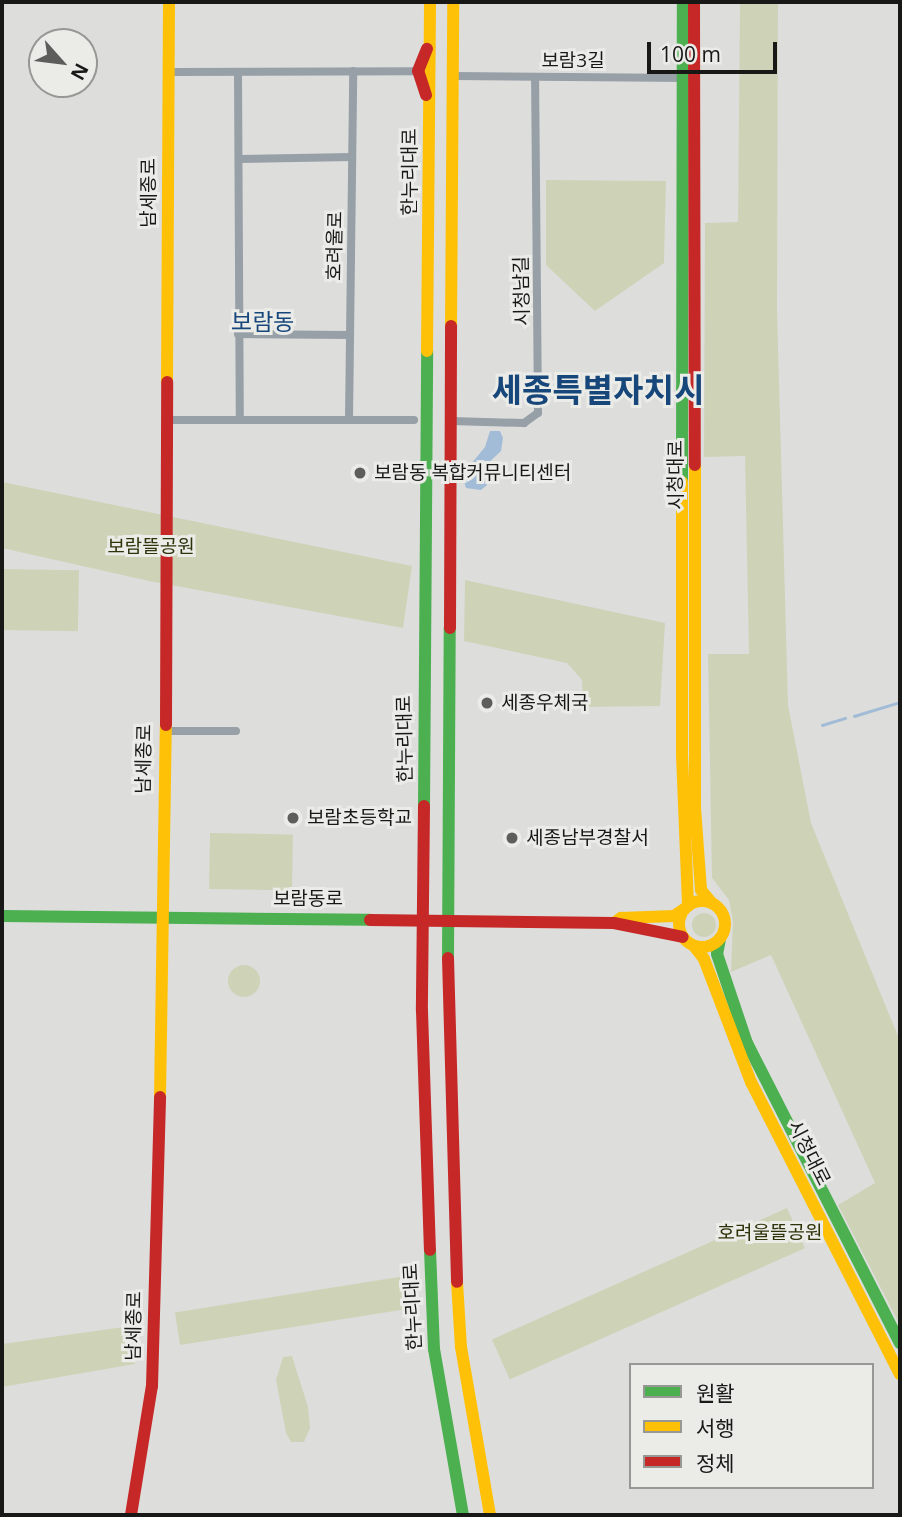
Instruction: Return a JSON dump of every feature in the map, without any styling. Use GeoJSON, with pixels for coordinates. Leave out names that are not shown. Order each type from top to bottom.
{"type":"FeatureCollection","features":[{"type":"Feature","properties":{"kind":"street","name":"남세종로"},"geometry":{"type":"LineString","coordinates":[[131,1515],[152,1386],[163,916],[169,2]]}},
{"type":"Feature","properties":{"kind":"street","name":"한누리대로"},"geometry":{"type":"LineString","coordinates":[[430,2],[424,398],[425,919],[422,1011],[433,1349],[463,1515]]}},
{"type":"Feature","properties":{"kind":"street"},"geometry":{"type":"LineString","coordinates":[[453,2],[450,919],[452,1178],[461,1347],[490,1515]]}},
{"type":"Feature","properties":{"kind":"street","name":"시청대로"},"geometry":{"type":"LineString","coordinates":[[683,2],[688,78],[695,808],[701,890],[712,903]]}},
{"type":"Feature","properties":{"kind":"street","name":"시청대로"},"geometry":{"type":"LineString","coordinates":[[685,908],[682,755],[688,78],[694,2]]}},
{"type":"Feature","properties":{"kind":"street"},"geometry":{"type":"LineString","coordinates":[[430,39],[418,71],[430,107]]}},
{"type":"Feature","properties":{"kind":"street","name":"호려울로"},"geometry":{"type":"LineString","coordinates":[[349,420],[353,71]]}},
{"type":"Feature","properties":{"kind":"street"},"geometry":{"type":"LineString","coordinates":[[169,72],[418,71]]}},
{"type":"Feature","properties":{"kind":"street"},"geometry":{"type":"LineString","coordinates":[[239,72],[240,420]]}},
{"type":"Feature","properties":{"kind":"street","name":"보람3길"},"geometry":{"type":"LineString","coordinates":[[452,76],[688,78]]}},
{"type":"Feature","properties":{"kind":"street","name":"시청남길"},"geometry":{"type":"LineString","coordinates":[[451,421],[524,423],[538,413],[535,77]]}},
{"type":"Feature","properties":{"kind":"street"},"geometry":{"type":"LineString","coordinates":[[239,159],[352,157]]}},
{"type":"Feature","properties":{"kind":"street"},"geometry":{"type":"LineString","coordinates":[[238,334],[350,335]]}},
{"type":"Feature","properties":{"kind":"street"},"geometry":{"type":"LineString","coordinates":[[414,420],[424,398]]}},
{"type":"Feature","properties":{"kind":"street"},"geometry":{"type":"LineString","coordinates":[[168,421],[414,420]]}},
{"type":"Feature","properties":{"kind":"street"},"geometry":{"type":"LineString","coordinates":[[414,420],[426,441]]}},
{"type":"Feature","properties":{"kind":"street"},"geometry":{"type":"LineString","coordinates":[[164,730],[236,731]]}},
{"type":"Feature","properties":{"kind":"street"},"geometry":{"type":"LineString","coordinates":[[699,901],[712,903],[725,919],[720,939],[708,946],[694,946],[683,937],[614,923],[621,918],[674,916],[699,901]]}},
{"type":"Feature","properties":{"kind":"street"},"geometry":{"type":"LineString","coordinates":[[683,937],[679,924],[685,908]]}},
{"type":"Feature","properties":{"kind":"street","name":"보람동로"},"geometry":{"type":"LineString","coordinates":[[2,916],[450,919],[614,923]]}},
{"type":"Feature","properties":{"kind":"street","name":"시청대로"},"geometry":{"type":"LineString","coordinates":[[720,939],[717,954],[747,1043],[900,1343]]}},
{"type":"Feature","properties":{"kind":"street","name":"시청대로"},"geometry":{"type":"LineString","coordinates":[[694,946],[751,1082],[900,1374]]}},
{"type":"Feature","properties":{"kind":"green space"},"geometry":{"type":"Polygon","coordinates":[[[740,2],[778,2],[777,309],[788,705],[811,823],[900,1041],[900,1325],[838,1205],[875,1183],[771,955],[731,972],[733,921],[729,900],[712,878],[708,654],[749,654],[745,456],[704,457],[705,223],[738,222],[740,2]]]}},
{"type":"Feature","properties":{"kind":"green space"},"geometry":{"type":"Polygon","coordinates":[[[546,180],[666,181],[664,263],[595,311],[546,265],[546,180]]]}},
{"type":"Feature","properties":{"kind":"green space","name":"보람뜰공원"},"geometry":{"type":"Polygon","coordinates":[[[2,482],[412,566],[403,628],[149,581],[2,548],[2,482]]]}},
{"type":"Feature","properties":{"kind":"green space"},"geometry":{"type":"Polygon","coordinates":[[[2,569],[79,570],[78,631],[2,630],[2,569]]]}},
{"type":"Feature","properties":{"kind":"green space"},"geometry":{"type":"Polygon","coordinates":[[[465,580],[665,623],[660,706],[583,707],[582,680],[567,663],[464,641],[465,580]]]}},
{"type":"Feature","properties":{"kind":"green space"},"geometry":{"type":"Polygon","coordinates":[[[210,833],[293,834],[292,890],[209,889],[210,833]]]}},
{"type":"Feature","properties":{"kind":"green space"},"geometry":{"type":"Polygon","coordinates":[[[704,913],[715,920],[716,925],[709,936],[704,937],[693,930],[692,925],[699,914],[704,913]]]}},
{"type":"Feature","properties":{"kind":"green space"},"geometry":{"type":"Polygon","coordinates":[[[244,965],[255,970],[260,981],[255,992],[244,997],[233,992],[228,981],[233,970],[244,965]]]}},
{"type":"Feature","properties":{"kind":"green space","name":"호려울뜰공원"},"geometry":{"type":"Polygon","coordinates":[[[787,1208],[805,1248],[510,1380],[492,1339],[787,1208]]]}},
{"type":"Feature","properties":{"kind":"green space"},"geometry":{"type":"Polygon","coordinates":[[[405,1276],[410,1309],[180,1345],[175,1312],[405,1276]]]}},
{"type":"Feature","properties":{"kind":"green space"},"geometry":{"type":"Polygon","coordinates":[[[131,1326],[135,1364],[2,1387],[2,1344],[131,1326]]]}},
{"type":"Feature","properties":{"kind":"green space"},"geometry":{"type":"Polygon","coordinates":[[[292,1356],[308,1407],[310,1428],[304,1442],[291,1442],[286,1433],[276,1380],[283,1357],[292,1356]]]}},
{"type":"Feature","properties":{"kind":"water"},"geometry":{"type":"Polygon","coordinates":[[[490,431],[500,431],[503,438],[501,451],[481,470],[479,476],[487,485],[481,490],[466,488],[462,475],[485,447],[490,431]]]}},
{"type":"Feature","properties":{"kind":"waterway"},"geometry":{"type":"LineString","coordinates":[[854,716],[900,702]]}},
{"type":"Feature","properties":{"kind":"waterway"},"geometry":{"type":"LineString","coordinates":[[822,725],[845,718]]}},
{"type":"Feature","properties":{"kind":"traffic: fast"},"geometry":{"type":"LineString","coordinates":[[682,482],[683,2]]}},
{"type":"Feature","properties":{"kind":"traffic: fast"},"geometry":{"type":"LineString","coordinates":[[424,806],[427,351]]}},
{"type":"Feature","properties":{"kind":"traffic: fast"},"geometry":{"type":"LineString","coordinates":[[448,958],[450,628]]}},
{"type":"Feature","properties":{"kind":"traffic: fast"},"geometry":{"type":"LineString","coordinates":[[2,916],[370,920]]}},
{"type":"Feature","properties":{"kind":"traffic: fast"},"geometry":{"type":"LineString","coordinates":[[720,939],[717,954],[747,1043],[900,1343]]}},
{"type":"Feature","properties":{"kind":"traffic: fast"},"geometry":{"type":"LineString","coordinates":[[430,1250],[434,1349],[463,1515]]}},
{"type":"Feature","properties":{"kind":"traffic: slow"},"geometry":{"type":"LineString","coordinates":[[167,382],[169,2]]}},
{"type":"Feature","properties":{"kind":"traffic: slow"},"geometry":{"type":"LineString","coordinates":[[427,351],[430,2]]}},
{"type":"Feature","properties":{"kind":"traffic: slow"},"geometry":{"type":"LineString","coordinates":[[451,326],[453,2]]}},
{"type":"Feature","properties":{"kind":"traffic: slow"},"geometry":{"type":"LineString","coordinates":[[695,465],[695,808],[701,890],[712,903]]}},
{"type":"Feature","properties":{"kind":"traffic: slow"},"geometry":{"type":"LineString","coordinates":[[682,482],[682,755],[688,906]]}},
{"type":"Feature","properties":{"kind":"traffic: slow"},"geometry":{"type":"LineString","coordinates":[[160,1097],[166,725]]}},
{"type":"Feature","properties":{"kind":"traffic: slow"},"geometry":{"type":"LineString","coordinates":[[702,901],[718,908],[725,924],[718,940],[702,947],[686,940],[679,924],[686,908],[702,901]]}},
{"type":"Feature","properties":{"kind":"traffic: slow"},"geometry":{"type":"LineString","coordinates":[[614,923],[621,918],[674,916],[683,910]]}},
{"type":"Feature","properties":{"kind":"traffic: slow"},"geometry":{"type":"LineString","coordinates":[[694,946],[704,959],[751,1082],[900,1374]]}},
{"type":"Feature","properties":{"kind":"traffic: slow"},"geometry":{"type":"LineString","coordinates":[[457,1282],[461,1347],[490,1515]]}},
{"type":"Feature","properties":{"kind":"traffic: jam"},"geometry":{"type":"LineString","coordinates":[[694,2],[695,465]]}},
{"type":"Feature","properties":{"kind":"traffic: jam"},"geometry":{"type":"LineString","coordinates":[[426,95],[418,71],[427,49]]}},
{"type":"Feature","properties":{"kind":"traffic: jam"},"geometry":{"type":"LineString","coordinates":[[450,628],[451,326]]}},
{"type":"Feature","properties":{"kind":"traffic: jam"},"geometry":{"type":"LineString","coordinates":[[166,725],[167,382]]}},
{"type":"Feature","properties":{"kind":"traffic: jam"},"geometry":{"type":"LineString","coordinates":[[424,806],[422,1011],[430,1250]]}},
{"type":"Feature","properties":{"kind":"traffic: jam"},"geometry":{"type":"LineString","coordinates":[[370,920],[614,923],[683,937]]}},
{"type":"Feature","properties":{"kind":"traffic: jam"},"geometry":{"type":"LineString","coordinates":[[448,958],[457,1282]]}},
{"type":"Feature","properties":{"kind":"traffic: jam"},"geometry":{"type":"LineString","coordinates":[[131,1515],[152,1386],[160,1097]]}},
{"type":"Feature","properties":{"kind":"place","name":"보람동 복합커뮤니티센터"},"geometry":{"type":"Point","coordinates":[360,473]}},
{"type":"Feature","properties":{"kind":"place","name":"세종우체국"},"geometry":{"type":"Point","coordinates":[487,703]}},
{"type":"Feature","properties":{"kind":"place","name":"보람초등학교"},"geometry":{"type":"Point","coordinates":[293,818]}},
{"type":"Feature","properties":{"kind":"place","name":"세종남부경찰서"},"geometry":{"type":"Point","coordinates":[512,838]}},
{"type":"Feature","properties":{"kind":"district","name":"보람동"},"geometry":{"type":"Point","coordinates":[263,321]}},
{"type":"Feature","properties":{"kind":"district","name":"세종특별자치시"},"geometry":{"type":"Point","coordinates":[598,390]}}]}
